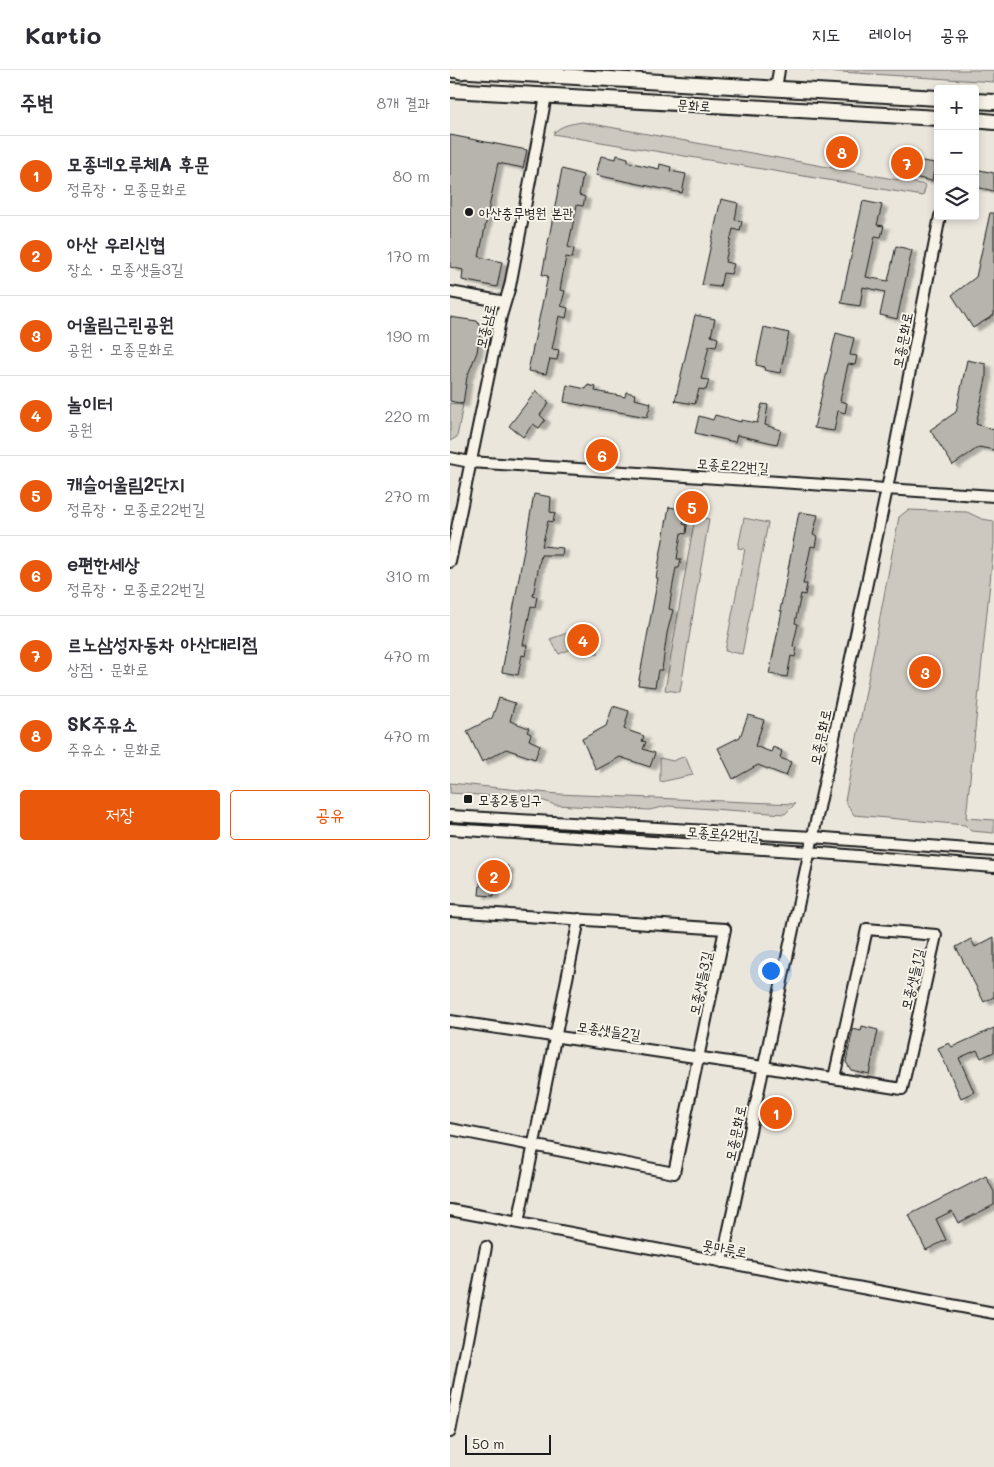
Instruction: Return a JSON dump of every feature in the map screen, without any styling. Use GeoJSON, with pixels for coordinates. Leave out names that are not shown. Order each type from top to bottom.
{"type":"FeatureCollection","features":[{"type":"Feature","properties":{"kind":"main road","name":"문화로"},"geometry":{"type":"LineString","coordinates":[[453,70],[934,98]]}},
{"type":"Feature","properties":{"kind":"main road","name":"문화로"},"geometry":{"type":"LineString","coordinates":[[450,90],[934,118]]}},
{"type":"Feature","properties":{"kind":"main road"},"geometry":{"type":"LineString","coordinates":[[979,101],[994,102]]}},
{"type":"Feature","properties":{"kind":"main road"},"geometry":{"type":"LineString","coordinates":[[979,120],[994,122]]}},
{"type":"Feature","properties":{"kind":"street"},"geometry":{"type":"LineString","coordinates":[[776,89],[780,70]]}},
{"type":"Feature","properties":{"kind":"street","name":"모종남로"},"geometry":{"type":"LineString","coordinates":[[450,562],[470,462],[510,286],[546,96]]}},
{"type":"Feature","properties":{"kind":"street","name":"모종문화로"},"geometry":{"type":"LineString","coordinates":[[722,1262],[886,489],[939,220]]}},
{"type":"Feature","properties":{"kind":"street"},"geometry":{"type":"LineString","coordinates":[[450,292],[505,302]]}},
{"type":"Feature","properties":{"kind":"street","name":"모종로22번길"},"geometry":{"type":"LineString","coordinates":[[450,458],[470,462],[994,496]]}},
{"type":"Feature","properties":{"kind":"street","name":"모종로42번길"},"geometry":{"type":"LineString","coordinates":[[450,816],[812,837],[994,851]]}},
{"type":"Feature","properties":{"kind":"street","name":"모종로42번길"},"geometry":{"type":"LineString","coordinates":[[450,829],[809,852],[994,867]]}},
{"type":"Feature","properties":{"kind":"street","name":"모종샛들3길"},"geometry":{"type":"LineString","coordinates":[[450,911],[725,928],[674,1173],[450,1129]]}},
{"type":"Feature","properties":{"kind":"street"},"geometry":{"type":"LineString","coordinates":[[518,1223],[579,919]]}},
{"type":"Feature","properties":{"kind":"street","name":"모종샛들1길"},"geometry":{"type":"LineString","coordinates":[[763,1067],[902,1090],[936,935],[867,929],[834,1078]]}},
{"type":"Feature","properties":{"kind":"street","name":"모종샛들2길"},"geometry":{"type":"LineString","coordinates":[[450,1021],[763,1067]]}},
{"type":"Feature","properties":{"kind":"street","name":"못마루로"},"geometry":{"type":"LineString","coordinates":[[450,1210],[994,1314]]}},
{"type":"Feature","properties":{"kind":"street"},"geometry":{"type":"LineString","coordinates":[[450,1432],[486,1247]]}},
{"type":"Feature","properties":{"kind":"shaded area"},"geometry":{"type":"Polygon","coordinates":[[[810,70],[994,70],[994,82],[810,70]]]}},
{"type":"Feature","properties":{"kind":"shaded area"},"geometry":{"type":"Polygon","coordinates":[[[582,122],[926,185],[923,196],[553,134],[562,127],[582,122]]]}},
{"type":"Feature","properties":{"kind":"shaded area"},"geometry":{"type":"Polygon","coordinates":[[[450,403],[463,405],[457,437],[450,441],[450,403]]]}},
{"type":"Feature","properties":{"kind":"shaded area"},"geometry":{"type":"Polygon","coordinates":[[[908,510],[967,512],[982,519],[994,521],[994,543],[966,818],[994,820],[994,833],[971,831],[965,825],[854,815],[845,801],[899,517],[908,510]]]}},
{"type":"Feature","properties":{"kind":"shaded area"},"geometry":{"type":"Polygon","coordinates":[[[695,516],[709,519],[680,692],[665,690],[695,516]]]}},
{"type":"Feature","properties":{"kind":"shaded area"},"geometry":{"type":"Polygon","coordinates":[[[744,518],[768,523],[742,654],[725,651],[745,549],[738,548],[744,518]]]}},
{"type":"Feature","properties":{"kind":"shaded area"},"geometry":{"type":"Polygon","coordinates":[[[576,630],[600,638],[598,654],[574,648],[559,654],[550,639],[576,630]]]}},
{"type":"Feature","properties":{"kind":"shaded area"},"geometry":{"type":"Polygon","coordinates":[[[685,756],[693,775],[660,782],[660,758],[673,761],[685,756]]]}},
{"type":"Feature","properties":{"kind":"shaded area"},"geometry":{"type":"Polygon","coordinates":[[[450,783],[558,794],[795,804],[785,814],[668,806],[649,810],[555,805],[539,799],[450,793],[450,783]]]}},
{"type":"Feature","properties":{"kind":"building","name":"아산충무병원 본관"},"geometry":{"type":"Polygon","coordinates":[[[450,135],[527,150],[523,168],[498,163],[479,257],[502,262],[497,287],[462,280],[463,270],[450,267],[450,135]]]}},
{"type":"Feature","properties":{"kind":"building"},"geometry":{"type":"Polygon","coordinates":[[[617,155],[628,158],[628,162],[659,169],[660,164],[671,167],[670,171],[686,174],[682,193],[596,175],[601,156],[616,159],[617,155]]]}},
{"type":"Feature","properties":{"kind":"building"},"geometry":{"type":"Polygon","coordinates":[[[903,158],[934,163],[932,181],[895,173],[897,162],[901,162],[903,158]]]}},
{"type":"Feature","properties":{"kind":"building"},"geometry":{"type":"Polygon","coordinates":[[[562,169],[583,175],[579,195],[585,197],[583,206],[577,205],[568,247],[574,249],[572,258],[566,257],[560,290],[565,291],[561,306],[568,308],[566,318],[559,316],[552,349],[559,350],[557,360],[550,359],[546,374],[528,371],[548,276],[542,275],[562,169]]]}},
{"type":"Feature","properties":{"kind":"building"},"geometry":{"type":"Polygon","coordinates":[[[979,170],[994,173],[994,191],[979,188],[979,170]]]}},
{"type":"Feature","properties":{"kind":"building"},"geometry":{"type":"Polygon","coordinates":[[[721,199],[738,203],[735,220],[742,221],[740,231],[733,229],[725,262],[734,264],[731,274],[723,273],[720,287],[702,285],[721,199]]]}},
{"type":"Feature","properties":{"kind":"building"},"geometry":{"type":"Polygon","coordinates":[[[863,201],[882,205],[877,225],[884,226],[881,237],[875,236],[866,277],[888,281],[896,246],[912,250],[897,319],[880,315],[885,292],[863,287],[860,306],[841,303],[863,201]]]}},
{"type":"Feature","properties":{"kind":"building"},"geometry":{"type":"Polygon","coordinates":[[[990,213],[994,213],[994,315],[973,328],[952,295],[976,277],[990,213]]]}},
{"type":"Feature","properties":{"kind":"building"},"geometry":{"type":"Polygon","coordinates":[[[695,315],[715,319],[711,336],[718,338],[716,347],[709,346],[701,379],[709,380],[706,390],[699,389],[695,404],[675,401],[695,315]]]}},
{"type":"Feature","properties":{"kind":"building"},"geometry":{"type":"Polygon","coordinates":[[[450,317],[477,321],[481,327],[477,352],[467,377],[463,404],[450,401],[450,317]]]}},
{"type":"Feature","properties":{"kind":"building"},"geometry":{"type":"Polygon","coordinates":[[[764,327],[789,333],[780,373],[764,370],[765,367],[756,365],[764,327]]]}},
{"type":"Feature","properties":{"kind":"building"},"geometry":{"type":"Polygon","coordinates":[[[836,333],[854,338],[850,355],[857,356],[855,365],[848,364],[840,401],[847,403],[845,413],[838,411],[834,431],[814,428],[836,333]]]}},
{"type":"Feature","properties":{"kind":"building"},"geometry":{"type":"Polygon","coordinates":[[[967,360],[986,364],[986,379],[976,424],[994,430],[994,450],[979,447],[953,465],[930,430],[956,412],[967,360]]]}},
{"type":"Feature","properties":{"kind":"building"},"geometry":{"type":"Polygon","coordinates":[[[567,385],[586,389],[588,385],[596,387],[595,391],[625,397],[626,392],[635,394],[634,399],[651,403],[647,417],[564,402],[567,385]]]}},
{"type":"Feature","properties":{"kind":"building"},"geometry":{"type":"Polygon","coordinates":[[[536,391],[549,403],[540,415],[545,420],[539,428],[533,424],[523,437],[509,426],[536,391]]]}},
{"type":"Feature","properties":{"kind":"building"},"geometry":{"type":"Polygon","coordinates":[[[762,404],[768,405],[765,425],[781,430],[777,444],[737,435],[735,442],[695,433],[699,416],[713,420],[715,415],[741,422],[741,420],[757,423],[762,404]]]}},
{"type":"Feature","properties":{"kind":"building"},"geometry":{"type":"Polygon","coordinates":[[[534,494],[551,497],[550,512],[555,513],[553,522],[548,521],[542,546],[563,548],[562,555],[541,555],[533,596],[537,597],[535,607],[531,606],[523,645],[527,645],[525,656],[522,655],[518,675],[502,672],[534,494]]]}},
{"type":"Feature","properties":{"kind":"building"},"geometry":{"type":"Polygon","coordinates":[[[669,507],[686,510],[683,524],[687,525],[686,534],[681,533],[677,559],[681,559],[679,568],[676,568],[669,609],[673,610],[667,633],[662,670],[658,670],[655,687],[638,685],[658,578],[656,578],[669,507]]]}},
{"type":"Feature","properties":{"kind":"building"},"geometry":{"type":"Polygon","coordinates":[[[799,512],[818,515],[813,535],[817,536],[815,547],[811,546],[803,584],[807,584],[805,595],[801,594],[795,623],[798,624],[793,646],[797,647],[795,657],[791,656],[787,677],[769,674],[799,512]]]}},
{"type":"Feature","properties":{"kind":"building"},"geometry":{"type":"Polygon","coordinates":[[[499,698],[515,703],[510,721],[529,728],[527,732],[531,734],[529,740],[540,745],[535,759],[506,749],[482,762],[467,731],[492,718],[499,698]]]}},
{"type":"Feature","properties":{"kind":"building"},"geometry":{"type":"Polygon","coordinates":[[[613,706],[629,711],[624,729],[644,736],[642,741],[646,742],[643,749],[655,753],[650,767],[620,757],[596,770],[582,739],[606,726],[613,706]]]}},
{"type":"Feature","properties":{"kind":"building"},"geometry":{"type":"Polygon","coordinates":[[[748,715],[764,720],[755,746],[771,752],[773,747],[782,751],[780,758],[791,762],[786,776],[758,765],[733,779],[718,748],[740,737],[748,715]]]}},
{"type":"Feature","properties":{"kind":"building"},"geometry":{"type":"Polygon","coordinates":[[[482,864],[508,866],[507,887],[494,886],[494,896],[479,895],[482,864]]]}},
{"type":"Feature","properties":{"kind":"building"},"geometry":{"type":"Polygon","coordinates":[[[994,937],[994,997],[984,1002],[956,947],[971,939],[975,947],[994,937]]]}},
{"type":"Feature","properties":{"kind":"building"},"geometry":{"type":"Polygon","coordinates":[[[862,1026],[878,1030],[869,1074],[851,1070],[846,1062],[853,1029],[861,1031],[862,1026]]]}},
{"type":"Feature","properties":{"kind":"building"},"geometry":{"type":"Polygon","coordinates":[[[994,1028],[994,1052],[981,1058],[977,1050],[959,1058],[974,1092],[961,1098],[938,1048],[949,1043],[952,1047],[994,1028]]]}},
{"type":"Feature","properties":{"kind":"building"},"geometry":{"type":"Polygon","coordinates":[[[986,1176],[994,1192],[994,1205],[958,1223],[952,1211],[936,1219],[946,1240],[926,1250],[909,1215],[986,1176]]]}},
{"type":"Feature","properties":{"kind":"place","name":"SK주유소"},"geometry":{"type":"Point","coordinates":[842,152]}},
{"type":"Feature","properties":{"kind":"place","name":"르노삼성자동차 아산대리점"},"geometry":{"type":"Point","coordinates":[907,163]}},
{"type":"Feature","properties":{"kind":"place","name":"아산충무병원 본관"},"geometry":{"type":"Point","coordinates":[469,212]}},
{"type":"Feature","properties":{"kind":"place","name":"e편한세상"},"geometry":{"type":"Point","coordinates":[602,455]}},
{"type":"Feature","properties":{"kind":"place","name":"캐슬어울림2단지"},"geometry":{"type":"Point","coordinates":[692,507]}},
{"type":"Feature","properties":{"kind":"place","name":"놀이터"},"geometry":{"type":"Point","coordinates":[583,640]}},
{"type":"Feature","properties":{"kind":"place","name":"어울림근린공원"},"geometry":{"type":"Point","coordinates":[925,672]}},
{"type":"Feature","properties":{"kind":"place","name":"모종2통입구"},"geometry":{"type":"Point","coordinates":[468,799]}},
{"type":"Feature","properties":{"kind":"place","name":"아산 우리신협"},"geometry":{"type":"Point","coordinates":[494,876]}},
{"type":"Feature","properties":{"kind":"place","name":"모종네오루체A 후문"},"geometry":{"type":"Point","coordinates":[776,1113]}}]}
